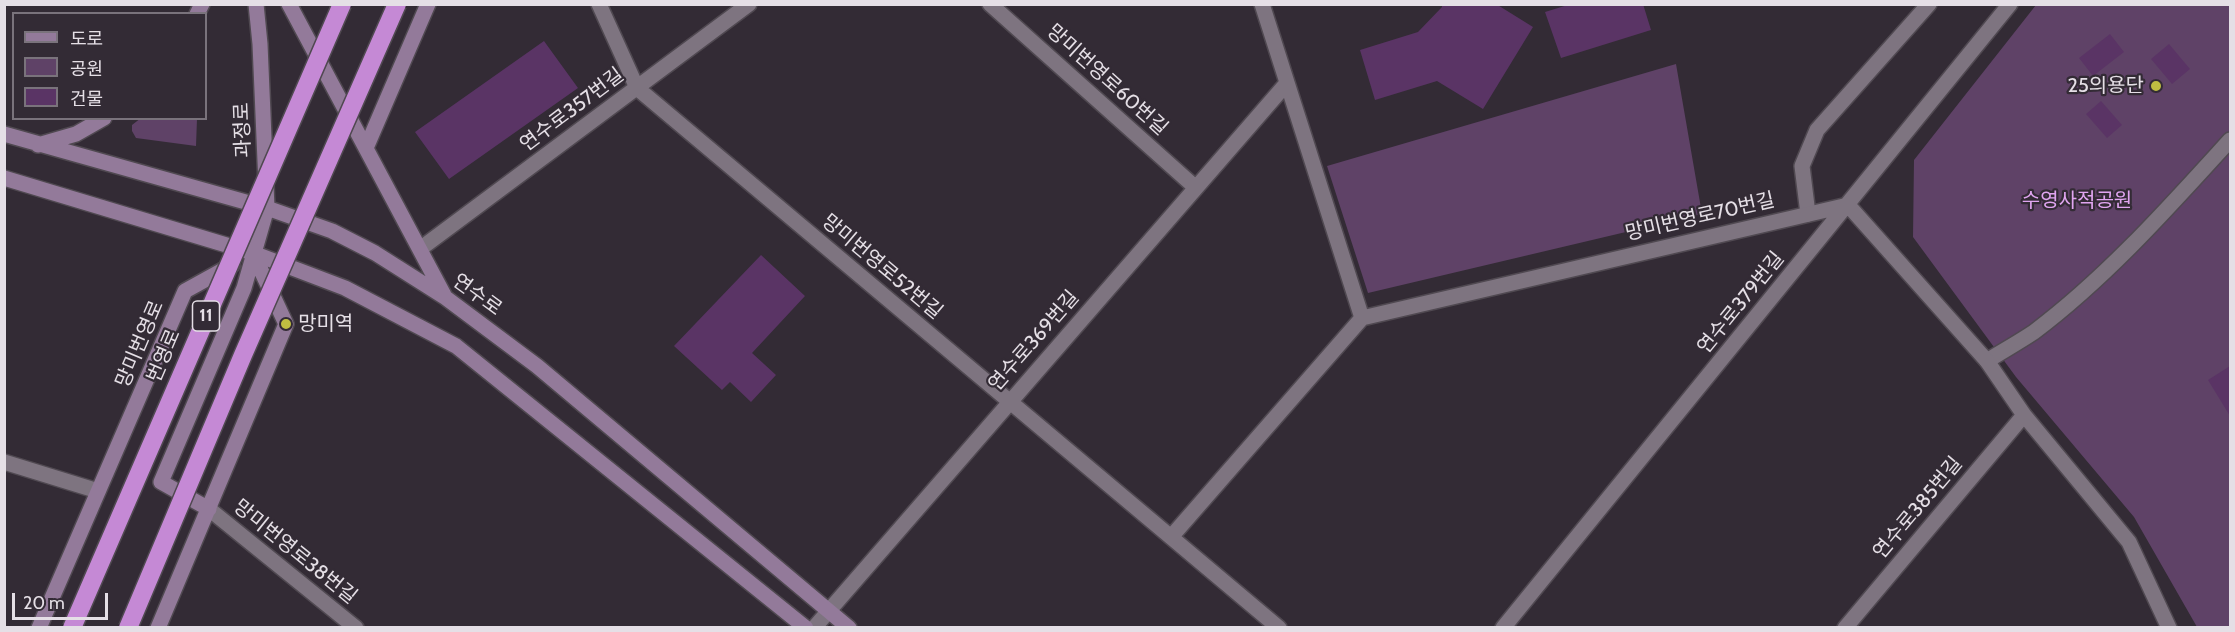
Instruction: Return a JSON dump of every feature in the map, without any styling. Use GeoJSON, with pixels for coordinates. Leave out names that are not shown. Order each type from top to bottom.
{"type":"FeatureCollection","features":[{"type":"Feature","properties":{"kind":"highway","name":"번영로"},"geometry":{"type":"LineString","coordinates":[[72,627],[342,4]]}},
{"type":"Feature","properties":{"kind":"highway"},"geometry":{"type":"LineString","coordinates":[[128,627],[243,355],[397,4]]}},
{"type":"Feature","properties":{"kind":"main road","name":"과정로"},"geometry":{"type":"LineString","coordinates":[[208,509],[160,482],[244,288],[267,208],[261,44],[256,4]]}},
{"type":"Feature","properties":{"kind":"main road"},"geometry":{"type":"LineString","coordinates":[[289,4],[446,298]]}},
{"type":"Feature","properties":{"kind":"main road"},"geometry":{"type":"LineString","coordinates":[[366,148],[428,4]]}},
{"type":"Feature","properties":{"kind":"main road"},"geometry":{"type":"LineString","coordinates":[[38,145],[76,134],[100,120]]}},
{"type":"Feature","properties":{"kind":"main road","name":"연수로"},"geometry":{"type":"LineString","coordinates":[[4,134],[267,208],[332,231],[375,253],[446,298],[537,366],[849,627]]}},
{"type":"Feature","properties":{"kind":"main road"},"geometry":{"type":"LineString","coordinates":[[4,178],[253,253],[345,288],[456,346],[806,627]]}},
{"type":"Feature","properties":{"kind":"main road"},"geometry":{"type":"LineString","coordinates":[[158,627],[286,324],[253,253]]}},
{"type":"Feature","properties":{"kind":"main road","name":"망미번영로"},"geometry":{"type":"LineString","coordinates":[[39,627],[185,291],[253,253]]}},
{"type":"Feature","properties":{"kind":"street","name":"망미번영로52번길"},"geometry":{"type":"LineString","coordinates":[[599,4],[637,88],[1279,627]]}},
{"type":"Feature","properties":{"kind":"street","name":"연수로357번길"},"geometry":{"type":"LineString","coordinates":[[420,249],[749,4]]}},
{"type":"Feature","properties":{"kind":"street","name":"망미번영로60번길"},"geometry":{"type":"LineString","coordinates":[[990,4],[1196,188]]}},
{"type":"Feature","properties":{"kind":"street"},"geometry":{"type":"LineString","coordinates":[[1171,537],[1362,318],[1262,4]]}},
{"type":"Feature","properties":{"kind":"street"},"geometry":{"type":"LineString","coordinates":[[1808,214],[1802,166],[1817,130],[1929,4]]}},
{"type":"Feature","properties":{"kind":"street","name":"연수로379번길"},"geometry":{"type":"LineString","coordinates":[[1503,627],[2010,4]]}},
{"type":"Feature","properties":{"kind":"street","name":"연수로369번길"},"geometry":{"type":"LineString","coordinates":[[814,627],[1287,83]]}},
{"type":"Feature","properties":{"kind":"street"},"geometry":{"type":"LineString","coordinates":[[1987,361],[2033,332],[2076,297],[2163,214],[2230,140]]}},
{"type":"Feature","properties":{"kind":"street"},"geometry":{"type":"LineString","coordinates":[[1848,205],[1987,361],[2024,415],[2129,542],[2169,627]]}},
{"type":"Feature","properties":{"kind":"street","name":"망미번영로70번길"},"geometry":{"type":"LineString","coordinates":[[1362,318],[1848,205]]}},
{"type":"Feature","properties":{"kind":"street","name":"연수로385번길"},"geometry":{"type":"LineString","coordinates":[[1845,627],[2024,415]]}},
{"type":"Feature","properties":{"kind":"street"},"geometry":{"type":"LineString","coordinates":[[4,462],[99,492]]}},
{"type":"Feature","properties":{"kind":"street","name":"망미번영로38번길"},"geometry":{"type":"LineString","coordinates":[[208,509],[356,627]]}},
{"type":"Feature","properties":{"kind":"green space","name":"수영사적공원"},"geometry":{"type":"Polygon","coordinates":[[[2036,5],[2230,5],[2230,627],[2197,627],[2134,517],[2016,377],[1913,237],[1914,160],[2036,5]]]}},
{"type":"Feature","properties":{"kind":"green space"},"geometry":{"type":"Polygon","coordinates":[[[1676,64],[1702,214],[1368,293],[1327,166],[1676,64]]]}},
{"type":"Feature","properties":{"kind":"green space"},"geometry":{"type":"Polygon","coordinates":[[[138,120],[197,120],[196,146],[136,138],[132,125],[138,120]]]}},
{"type":"Feature","properties":{"kind":"building"},"geometry":{"type":"Polygon","coordinates":[[[1442,4],[1496,4],[1533,27],[1483,109],[1437,81],[1375,100],[1360,50],[1418,32],[1442,7],[1442,4]]]}},
{"type":"Feature","properties":{"kind":"building"},"geometry":{"type":"Polygon","coordinates":[[[1571,4],[1643,4],[1651,30],[1561,58],[1545,12],[1571,4]]]}},
{"type":"Feature","properties":{"kind":"building"},"geometry":{"type":"Polygon","coordinates":[[[2110,34],[2124,52],[2093,76],[2079,58],[2110,34]]]}},
{"type":"Feature","properties":{"kind":"building"},"geometry":{"type":"Polygon","coordinates":[[[544,41],[578,88],[449,179],[415,132],[544,41]]]}},
{"type":"Feature","properties":{"kind":"building"},"geometry":{"type":"Polygon","coordinates":[[[2169,44],[2190,69],[2172,84],[2151,59],[2169,44]]]}},
{"type":"Feature","properties":{"kind":"building"},"geometry":{"type":"Polygon","coordinates":[[[2101,101],[2122,125],[2107,138],[2086,114],[2101,101]]]}},
{"type":"Feature","properties":{"kind":"building"},"geometry":{"type":"Polygon","coordinates":[[[761,255],[805,296],[752,353],[776,375],[751,402],[730,382],[722,390],[674,346],[761,255]]]}},
{"type":"Feature","properties":{"kind":"building"},"geometry":{"type":"Polygon","coordinates":[[[2230,366],[2230,416],[2208,380],[2230,366]]]}},
{"type":"Feature","properties":{"kind":"place","name":"25의용단"},"geometry":{"type":"Point","coordinates":[2156,86]}},
{"type":"Feature","properties":{"kind":"place","name":"망미역"},"geometry":{"type":"Point","coordinates":[286,324]}}]}
